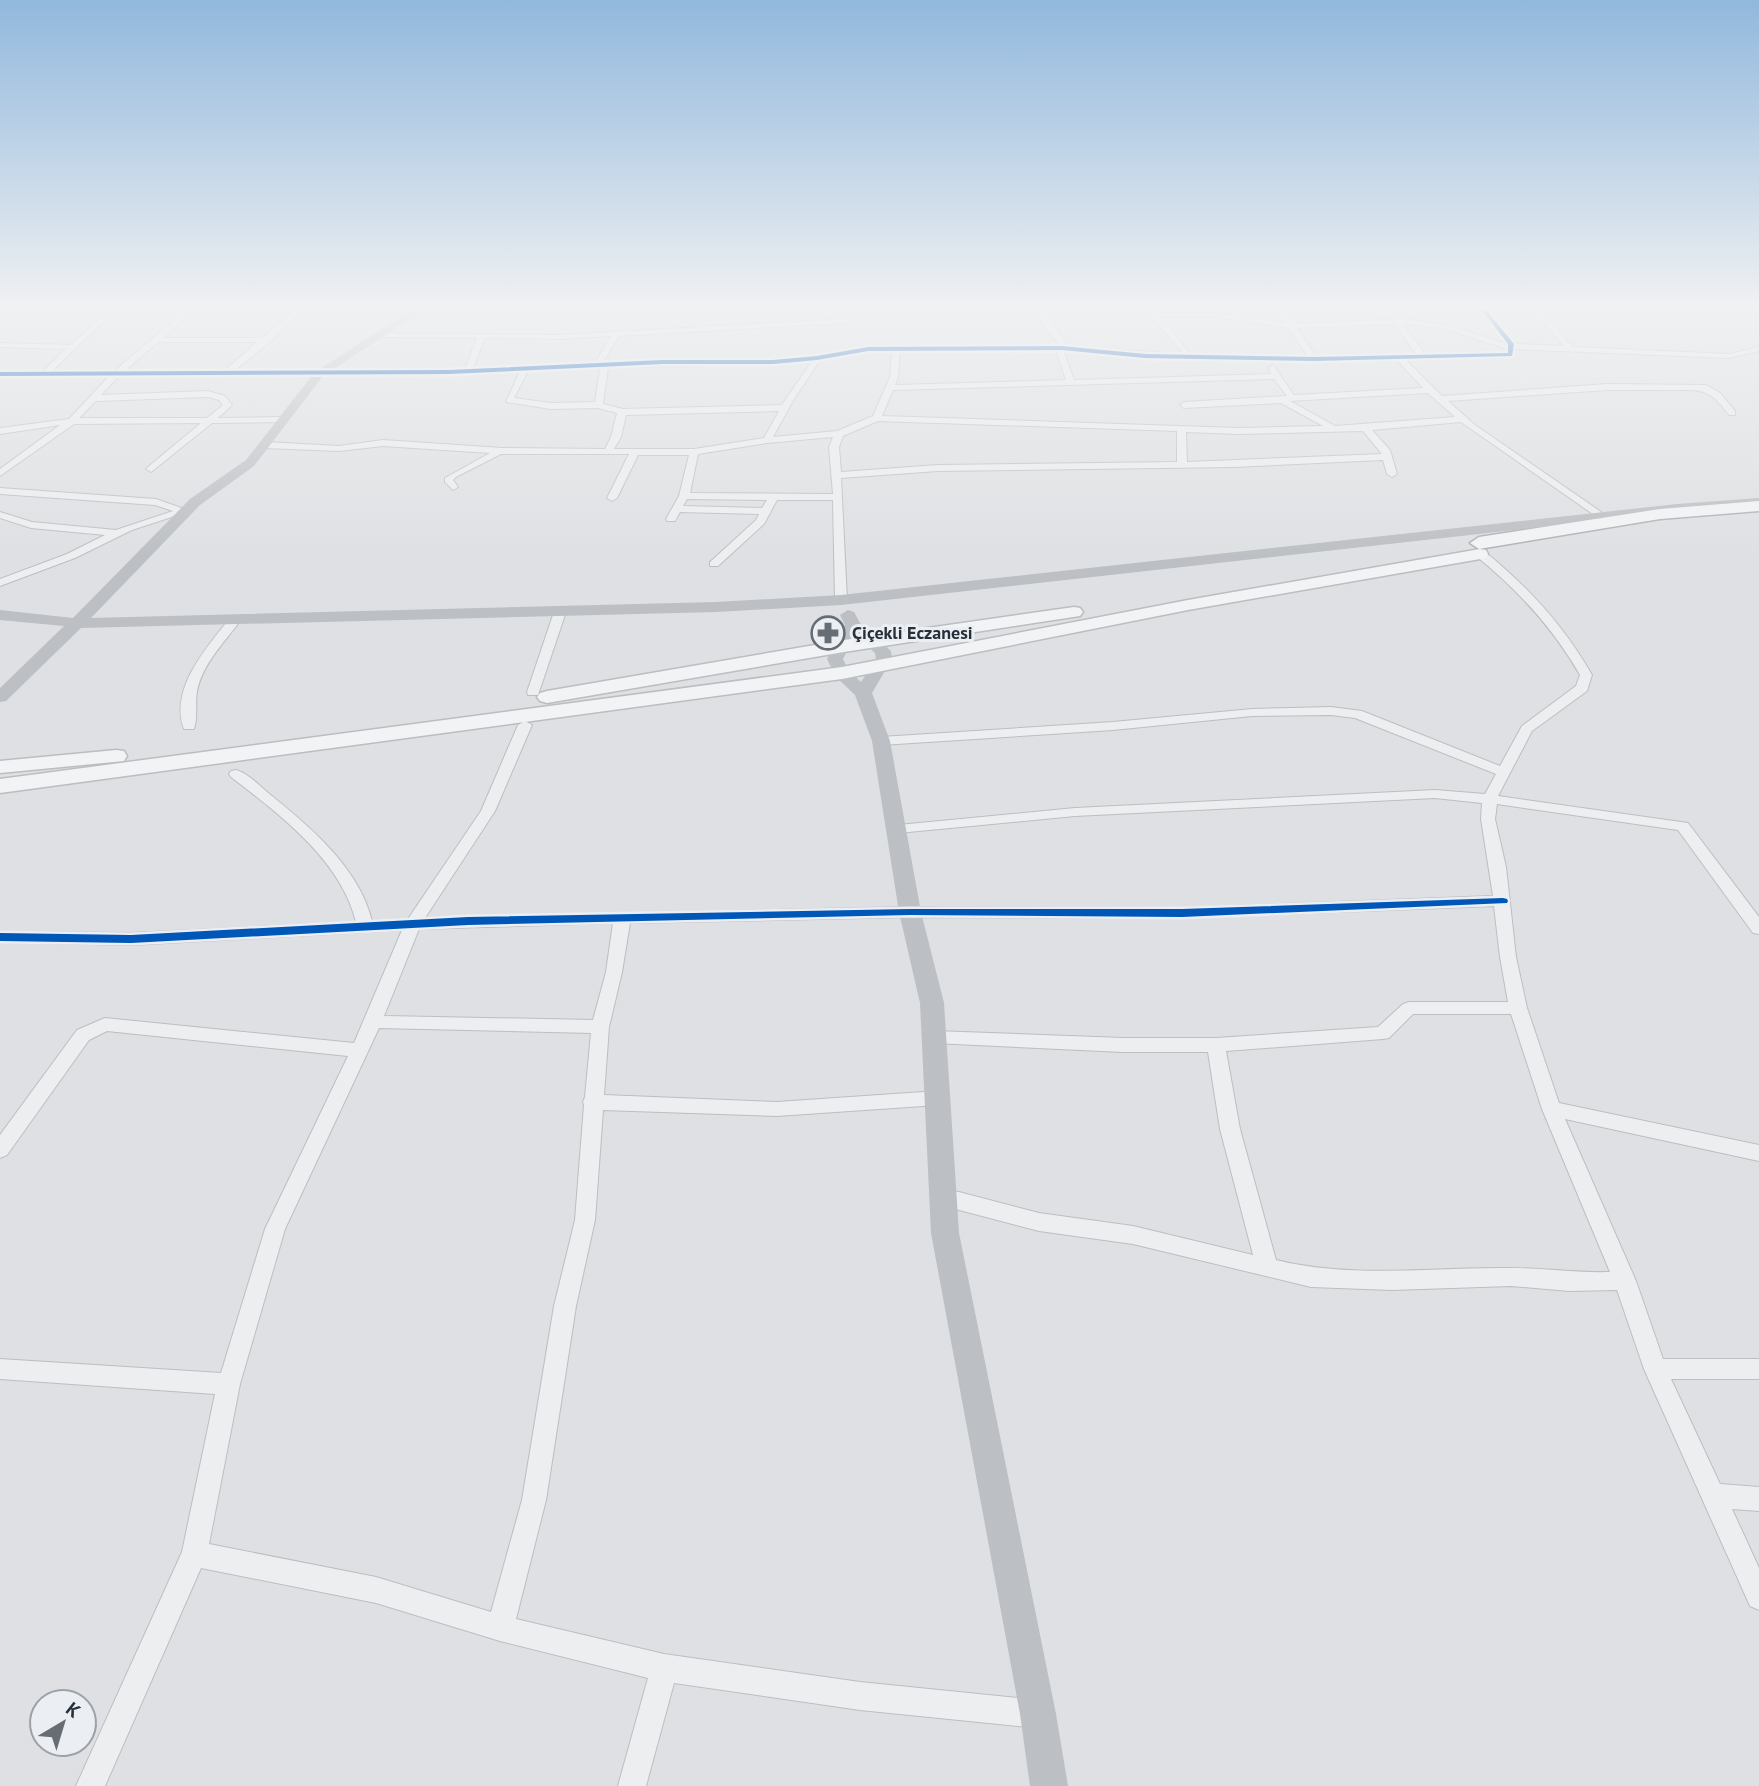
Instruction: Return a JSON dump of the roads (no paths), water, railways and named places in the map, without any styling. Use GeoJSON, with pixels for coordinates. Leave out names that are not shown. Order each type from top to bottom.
{"type":"FeatureCollection","features":[{"type":"Feature","properties":{"kind":"highway"},"geometry":{"type":"LineString","coordinates":[[1479,548],[1660,514],[1759,504]]}},
{"type":"Feature","properties":{"kind":"highway"},"geometry":{"type":"LineString","coordinates":[[1479,548],[1657,524],[1759,514]]}},
{"type":"Feature","properties":{"kind":"main road"},"geometry":{"type":"LineString","coordinates":[[0,697],[185,511],[250,463],[306,390]]}},
{"type":"Feature","properties":{"kind":"main road"},"geometry":{"type":"LineString","coordinates":[[0,615],[76,623],[234,621],[560,612],[841,600],[1600,516],[1759,504]]}},
{"type":"Feature","properties":{"kind":"main road"},"geometry":{"type":"LineString","coordinates":[[0,766],[209,747],[449,714],[874,641],[1479,548]]}},
{"type":"Feature","properties":{"kind":"main road"},"geometry":{"type":"LineString","coordinates":[[0,786],[842,673],[1479,548]]}},
{"type":"Feature","properties":{"kind":"main road"},"geometry":{"type":"LineString","coordinates":[[841,600],[853,625],[874,641],[884,655],[863,693]]}},
{"type":"Feature","properties":{"kind":"main road"},"geometry":{"type":"LineString","coordinates":[[853,625],[835,659],[842,673],[863,693],[881,741],[910,912],[932,1003],[945,1233],[1038,1714],[1049,1786]]}},
{"type":"Feature","properties":{"kind":"street"},"geometry":{"type":"LineString","coordinates":[[0,473],[72,421],[102,390]]}},
{"type":"Feature","properties":{"kind":"street"},"geometry":{"type":"LineString","coordinates":[[514,390],[509,400],[539,406],[599,405],[622,412],[783,408]]}},
{"type":"Feature","properties":{"kind":"street"},"geometry":{"type":"LineString","coordinates":[[599,405],[600,390]]}},
{"type":"Feature","properties":{"kind":"street"},"geometry":{"type":"LineString","coordinates":[[767,440],[783,408],[796,390]]}},
{"type":"Feature","properties":{"kind":"street"},"geometry":{"type":"LineString","coordinates":[[877,418],[889,390]]}},
{"type":"Feature","properties":{"kind":"street"},"geometry":{"type":"LineString","coordinates":[[1283,390],[1288,399],[1334,429]]}},
{"type":"Feature","properties":{"kind":"street"},"geometry":{"type":"LineString","coordinates":[[1184,405],[1425,390]]}},
{"type":"Feature","properties":{"kind":"street"},"geometry":{"type":"LineString","coordinates":[[1430,390],[1462,419],[1600,516]]}},
{"type":"Feature","properties":{"kind":"street"},"geometry":{"type":"LineString","coordinates":[[1441,399],[1547,390]]}},
{"type":"Feature","properties":{"kind":"street"},"geometry":{"type":"LineString","coordinates":[[1710,390],[1732,413]]}},
{"type":"Feature","properties":{"kind":"street"},"geometry":{"type":"LineString","coordinates":[[95,398],[203,394],[222,398],[228,405],[151,469]]}},
{"type":"Feature","properties":{"kind":"street"},"geometry":{"type":"LineString","coordinates":[[169,421],[203,394]]}},
{"type":"Feature","properties":{"kind":"street"},"geometry":{"type":"LineString","coordinates":[[608,451],[616,437],[622,412]]}},
{"type":"Feature","properties":{"kind":"street"},"geometry":{"type":"LineString","coordinates":[[265,445],[325,448],[366,447],[383,443],[502,450],[694,452],[767,440],[839,434],[877,418],[1249,432],[1365,428],[1462,419]]}},
{"type":"Feature","properties":{"kind":"street"},"geometry":{"type":"LineString","coordinates":[[0,430],[72,421],[283,420]]}},
{"type":"Feature","properties":{"kind":"street"},"geometry":{"type":"LineString","coordinates":[[1181,428],[1182,464]]}},
{"type":"Feature","properties":{"kind":"street"},"geometry":{"type":"LineString","coordinates":[[1365,428],[1385,450],[1392,474]]}},
{"type":"Feature","properties":{"kind":"street"},"geometry":{"type":"LineString","coordinates":[[839,434],[834,447],[836,498],[840,518],[841,600]]}},
{"type":"Feature","properties":{"kind":"street"},"geometry":{"type":"LineString","coordinates":[[453,487],[448,480],[453,475],[502,450]]}},
{"type":"Feature","properties":{"kind":"street"},"geometry":{"type":"LineString","coordinates":[[612,498],[635,452]]}},
{"type":"Feature","properties":{"kind":"street"},"geometry":{"type":"LineString","coordinates":[[671,519],[684,496],[694,452]]}},
{"type":"Feature","properties":{"kind":"street"},"geometry":{"type":"LineString","coordinates":[[837,475],[950,467],[1182,464],[1387,457]]}},
{"type":"Feature","properties":{"kind":"street"},"geometry":{"type":"LineString","coordinates":[[0,491],[156,502],[185,511]]}},
{"type":"Feature","properties":{"kind":"street"},"geometry":{"type":"LineString","coordinates":[[684,496],[836,498]]}},
{"type":"Feature","properties":{"kind":"street"},"geometry":{"type":"LineString","coordinates":[[715,564],[752,531],[773,497]]}},
{"type":"Feature","properties":{"kind":"street"},"geometry":{"type":"LineString","coordinates":[[679,509],[766,511]]}},
{"type":"Feature","properties":{"kind":"street"},"geometry":{"type":"LineString","coordinates":[[0,583],[71,556],[117,533],[156,518],[185,511]]}},
{"type":"Feature","properties":{"kind":"street"},"geometry":{"type":"LineString","coordinates":[[0,514],[31,525],[117,533]]}},
{"type":"Feature","properties":{"kind":"street"},"geometry":{"type":"LineString","coordinates":[[1479,548],[1518,584],[1565,642],[1586,675],[1582,688],[1527,729],[1490,798],[1488,819],[1518,1007],[1551,1109],[1625,1281],[1655,1369],[1759,1597]]}},
{"type":"Feature","properties":{"kind":"street"},"geometry":{"type":"LineString","coordinates":[[533,692],[560,612]]}},
{"type":"Feature","properties":{"kind":"street"},"geometry":{"type":"LineString","coordinates":[[189,726],[189,691],[201,664],[234,621]]}},
{"type":"Feature","properties":{"kind":"street"},"geometry":{"type":"LineString","coordinates":[[881,741],[1333,710],[1357,714],[1502,772]]}},
{"type":"Feature","properties":{"kind":"street"},"geometry":{"type":"LineString","coordinates":[[90,1786],[194,1554],[229,1384],[275,1229],[373,1022],[412,925],[488,811],[525,725]]}},
{"type":"Feature","properties":{"kind":"street"},"geometry":{"type":"LineString","coordinates":[[236,774],[280,808],[331,863],[358,898],[366,927]]}},
{"type":"Feature","properties":{"kind":"street"},"geometry":{"type":"LineString","coordinates":[[898,829],[1075,812],[1435,793],[1490,798],[1536,807],[1683,826],[1759,929]]}},
{"type":"Feature","properties":{"kind":"street"},"geometry":{"type":"LineString","coordinates":[[0,937],[131,939],[468,921],[622,920],[910,912],[1182,914],[1503,901]]}},
{"type":"Feature","properties":{"kind":"street"},"geometry":{"type":"LineString","coordinates":[[500,1628],[534,1500],[565,1306],[585,1220],[592,1102],[600,1027],[614,972],[622,920]]}},
{"type":"Feature","properties":{"kind":"street"},"geometry":{"type":"LineString","coordinates":[[934,1037],[1123,1045],[1216,1045],[1383,1033],[1409,1007],[1518,1007]]}},
{"type":"Feature","properties":{"kind":"street"},"geometry":{"type":"LineString","coordinates":[[373,1022],[600,1027]]}},
{"type":"Feature","properties":{"kind":"street"},"geometry":{"type":"LineString","coordinates":[[0,1150],[83,1035],[105,1024],[358,1050]]}},
{"type":"Feature","properties":{"kind":"street"},"geometry":{"type":"LineString","coordinates":[[1216,1045],[1219,1078],[1233,1146],[1267,1267]]}},
{"type":"Feature","properties":{"kind":"street"},"geometry":{"type":"LineString","coordinates":[[592,1102],[777,1109],[937,1098]]}},
{"type":"Feature","properties":{"kind":"street"},"geometry":{"type":"LineString","coordinates":[[1551,1109],[1759,1153]]}},
{"type":"Feature","properties":{"kind":"street"},"geometry":{"type":"LineString","coordinates":[[944,1198],[1039,1222],[1144,1237],[1311,1278],[1430,1282],[1511,1278],[1569,1282],[1625,1281]]}},
{"type":"Feature","properties":{"kind":"street"},"geometry":{"type":"LineString","coordinates":[[0,1369],[229,1384]]}},
{"type":"Feature","properties":{"kind":"street"},"geometry":{"type":"LineString","coordinates":[[1655,1369],[1759,1369]]}},
{"type":"Feature","properties":{"kind":"street"},"geometry":{"type":"LineString","coordinates":[[1713,1496],[1759,1499]]}},
{"type":"Feature","properties":{"kind":"street"},"geometry":{"type":"LineString","coordinates":[[194,1554],[376,1590],[500,1628],[664,1668],[860,1696],[1038,1714]]}},
{"type":"Feature","properties":{"kind":"street"},"geometry":{"type":"LineString","coordinates":[[632,1786],[664,1668]]}},
{"type":"Feature","properties":{"kind":"place","name":"Çiçekli Eczanesi"},"geometry":{"type":"Point","coordinates":[828,633]}}]}
